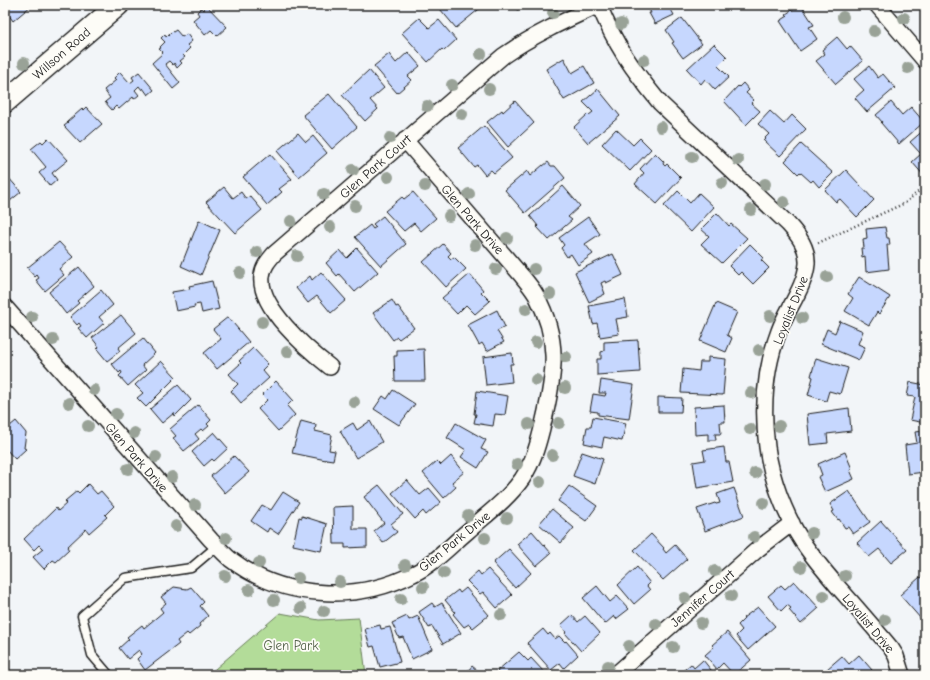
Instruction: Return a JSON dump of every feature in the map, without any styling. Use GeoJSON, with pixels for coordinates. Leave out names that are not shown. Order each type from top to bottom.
{"type":"FeatureCollection","features":[{"type":"Feature","properties":{"kind":"street","name":"Willson Road"},"geometry":{"type":"LineString","coordinates":[[5,102],[118,5]]}},
{"type":"Feature","properties":{"kind":"street","name":"Glen Park Court"},"geometry":{"type":"LineString","coordinates":[[330,367],[311,352],[293,334],[270,304],[262,287],[262,275],[266,263],[274,254],[503,56],[537,34],[599,5]]}},
{"type":"Feature","properties":{"kind":"street","name":"Loyalist Drive"},"geometry":{"type":"LineString","coordinates":[[599,5],[619,49],[660,103],[788,224],[797,234],[805,249],[807,262],[805,276],[778,331],[768,370],[764,409],[767,448],[776,487],[792,523],[802,541],[896,656],[902,675]]}},
{"type":"Feature","properties":{"kind":"street"},"geometry":{"type":"LineString","coordinates":[[877,5],[925,61]]}},
{"type":"Feature","properties":{"kind":"street","name":"Glen Park Drive"},"geometry":{"type":"LineString","coordinates":[[5,307],[216,546],[230,559],[254,574],[279,585],[306,592],[334,594],[362,592],[388,585],[414,574],[432,562],[510,494],[522,479],[532,462],[539,443],[553,381],[554,358],[551,336],[545,314],[535,293],[522,275],[406,140]]}},
{"type":"Feature","properties":{"kind":"street","name":"Jennifer Court"},"geometry":{"type":"LineString","coordinates":[[615,675],[758,549],[792,523]]}},
{"type":"Feature","properties":{"kind":"lane"},"geometry":{"type":"LineString","coordinates":[[109,675],[92,655],[82,616],[125,578],[191,568],[216,546]]}},
{"type":"Feature","properties":{"kind":"path"},"geometry":{"type":"LineString","coordinates":[[805,249],[905,203],[925,186]]}},
{"type":"Feature","properties":{"kind":"green space","name":"Glen Park"},"geometry":{"type":"Polygon","coordinates":[[[280,613],[319,620],[359,618],[366,675],[208,675],[280,613]]]}},
{"type":"Feature","properties":{"kind":"building"},"geometry":{"type":"Polygon","coordinates":[[[5,5],[32,5],[13,21],[5,10],[5,5]]]}},
{"type":"Feature","properties":{"kind":"building"},"geometry":{"type":"Polygon","coordinates":[[[444,5],[484,5],[456,28],[440,9],[444,5]]]}},
{"type":"Feature","properties":{"kind":"building"},"geometry":{"type":"Polygon","coordinates":[[[514,5],[529,5],[517,10],[514,5]]]}},
{"type":"Feature","properties":{"kind":"building"},"geometry":{"type":"Polygon","coordinates":[[[645,5],[671,5],[669,6],[674,15],[655,24],[649,13],[651,13],[648,7],[645,5]]]}},
{"type":"Feature","properties":{"kind":"building"},"geometry":{"type":"Polygon","coordinates":[[[800,5],[814,25],[809,27],[817,39],[800,51],[780,21],[788,16],[786,14],[800,5]]]}},
{"type":"Feature","properties":{"kind":"building"},"geometry":{"type":"Polygon","coordinates":[[[207,6],[227,27],[217,36],[211,30],[205,35],[193,20],[199,15],[197,12],[201,8],[203,10],[207,6]]]}},
{"type":"Feature","properties":{"kind":"building"},"geometry":{"type":"Polygon","coordinates":[[[419,18],[429,28],[439,20],[456,40],[444,51],[442,49],[428,62],[402,33],[419,18]]]}},
{"type":"Feature","properties":{"kind":"building"},"geometry":{"type":"Polygon","coordinates":[[[682,18],[702,44],[683,58],[672,43],[674,42],[666,30],[682,18]]]}},
{"type":"Feature","properties":{"kind":"building"},"geometry":{"type":"Polygon","coordinates":[[[176,30],[182,37],[187,34],[192,41],[187,45],[190,48],[183,55],[185,57],[180,61],[182,63],[177,68],[174,63],[173,65],[169,61],[165,64],[180,83],[173,89],[152,63],[163,53],[159,49],[165,42],[161,38],[165,34],[166,37],[172,31],[173,32],[176,30]]]}},
{"type":"Feature","properties":{"kind":"building"},"geometry":{"type":"Polygon","coordinates":[[[837,37],[847,49],[850,46],[863,61],[836,84],[816,61],[825,54],[822,50],[837,37]]]}},
{"type":"Feature","properties":{"kind":"building"},"geometry":{"type":"Polygon","coordinates":[[[714,44],[727,57],[718,66],[729,77],[715,90],[705,79],[701,84],[687,69],[714,44]]]}},
{"type":"Feature","properties":{"kind":"building"},"geometry":{"type":"Polygon","coordinates":[[[408,52],[420,66],[408,76],[412,80],[397,93],[374,66],[389,54],[396,63],[408,52]]]}},
{"type":"Feature","properties":{"kind":"building"},"geometry":{"type":"Polygon","coordinates":[[[564,58],[572,73],[584,66],[594,83],[564,100],[546,69],[564,58]]]}},
{"type":"Feature","properties":{"kind":"building"},"geometry":{"type":"Polygon","coordinates":[[[869,66],[878,78],[883,74],[895,88],[867,112],[855,98],[864,90],[854,79],[869,66]]]}},
{"type":"Feature","properties":{"kind":"building"},"geometry":{"type":"Polygon","coordinates":[[[369,70],[384,88],[370,100],[378,109],[365,121],[342,95],[369,70]]]}},
{"type":"Feature","properties":{"kind":"building"},"geometry":{"type":"Polygon","coordinates":[[[120,72],[130,83],[134,80],[132,77],[139,72],[154,90],[148,95],[143,88],[142,90],[139,86],[135,90],[139,95],[134,99],[133,97],[119,109],[116,106],[112,110],[105,102],[110,98],[104,90],[116,80],[114,78],[120,72]]]}},
{"type":"Feature","properties":{"kind":"building"},"geometry":{"type":"Polygon","coordinates":[[[743,83],[749,90],[746,93],[754,100],[751,103],[760,111],[746,125],[724,101],[738,86],[739,87],[743,83]]]}},
{"type":"Feature","properties":{"kind":"building"},"geometry":{"type":"Polygon","coordinates":[[[598,89],[620,116],[588,143],[574,127],[588,114],[589,115],[593,112],[583,102],[598,89]]]}},
{"type":"Feature","properties":{"kind":"building"},"geometry":{"type":"Polygon","coordinates":[[[329,94],[357,127],[332,149],[303,115],[329,94]]]}},
{"type":"Feature","properties":{"kind":"building"},"geometry":{"type":"Polygon","coordinates":[[[515,101],[534,123],[508,147],[487,122],[502,110],[503,112],[515,101]]]}},
{"type":"Feature","properties":{"kind":"building"},"geometry":{"type":"Polygon","coordinates":[[[891,102],[902,115],[911,107],[924,122],[899,144],[876,115],[891,102]]]}},
{"type":"Feature","properties":{"kind":"building"},"geometry":{"type":"Polygon","coordinates":[[[86,107],[102,124],[80,143],[64,126],[86,107]]]}},
{"type":"Feature","properties":{"kind":"building"},"geometry":{"type":"Polygon","coordinates":[[[770,111],[784,124],[792,115],[806,129],[780,156],[763,140],[769,134],[758,124],[770,111]]]}},
{"type":"Feature","properties":{"kind":"building"},"geometry":{"type":"Polygon","coordinates":[[[484,126],[512,158],[494,173],[491,170],[485,175],[477,165],[474,167],[458,148],[484,126]]]}},
{"type":"Feature","properties":{"kind":"building"},"geometry":{"type":"Polygon","coordinates":[[[616,129],[633,145],[640,138],[651,149],[630,171],[602,144],[616,129]]]}},
{"type":"Feature","properties":{"kind":"building"},"geometry":{"type":"Polygon","coordinates":[[[925,129],[925,177],[912,162],[921,154],[910,142],[925,129]]]}},
{"type":"Feature","properties":{"kind":"building"},"geometry":{"type":"Polygon","coordinates":[[[298,133],[306,142],[313,136],[327,153],[299,177],[277,151],[298,133]]]}},
{"type":"Feature","properties":{"kind":"building"},"geometry":{"type":"Polygon","coordinates":[[[48,138],[68,160],[52,173],[57,180],[50,186],[39,173],[46,167],[31,149],[41,141],[43,143],[48,138]]]}},
{"type":"Feature","properties":{"kind":"building"},"geometry":{"type":"Polygon","coordinates":[[[801,144],[833,173],[819,187],[813,180],[811,182],[800,172],[798,174],[785,161],[801,144]]]}},
{"type":"Feature","properties":{"kind":"building"},"geometry":{"type":"Polygon","coordinates":[[[655,153],[664,162],[663,164],[665,166],[667,164],[681,178],[657,204],[635,184],[644,173],[640,169],[655,153]]]}},
{"type":"Feature","properties":{"kind":"building"},"geometry":{"type":"Polygon","coordinates":[[[270,154],[292,179],[279,189],[282,192],[267,205],[243,177],[270,154]]]}},
{"type":"Feature","properties":{"kind":"building"},"geometry":{"type":"Polygon","coordinates":[[[548,162],[551,166],[555,166],[565,178],[525,213],[505,190],[527,171],[530,176],[548,162]]]}},
{"type":"Feature","properties":{"kind":"building"},"geometry":{"type":"Polygon","coordinates":[[[846,170],[874,200],[857,217],[840,199],[836,202],[825,190],[846,170]]]}},
{"type":"Feature","properties":{"kind":"building"},"geometry":{"type":"Polygon","coordinates":[[[8,177],[21,192],[5,205],[5,180],[8,177]]]}},
{"type":"Feature","properties":{"kind":"building"},"geometry":{"type":"Polygon","coordinates":[[[563,186],[580,206],[568,217],[572,220],[549,240],[537,227],[538,226],[530,216],[563,186]]]}},
{"type":"Feature","properties":{"kind":"building"},"geometry":{"type":"Polygon","coordinates":[[[224,187],[233,198],[241,192],[246,199],[250,196],[262,210],[235,233],[206,202],[224,187]]]}},
{"type":"Feature","properties":{"kind":"building"},"geometry":{"type":"Polygon","coordinates":[[[678,191],[690,203],[699,193],[714,207],[691,232],[664,206],[678,191]]]}},
{"type":"Feature","properties":{"kind":"building"},"geometry":{"type":"Polygon","coordinates":[[[413,192],[436,218],[421,231],[414,223],[404,231],[385,211],[402,197],[404,199],[413,192]]]}},
{"type":"Feature","properties":{"kind":"building"},"geometry":{"type":"Polygon","coordinates":[[[717,213],[729,226],[731,224],[747,238],[722,263],[701,244],[709,236],[701,229],[717,213]]]}},
{"type":"Feature","properties":{"kind":"building"},"geometry":{"type":"Polygon","coordinates":[[[383,216],[406,244],[381,266],[355,237],[370,225],[373,229],[376,227],[373,224],[383,216]]]}},
{"type":"Feature","properties":{"kind":"building"},"geometry":{"type":"Polygon","coordinates":[[[588,217],[600,234],[585,244],[593,254],[578,265],[571,254],[567,257],[561,248],[564,245],[559,238],[588,217]]]}},
{"type":"Feature","properties":{"kind":"building"},"geometry":{"type":"Polygon","coordinates":[[[199,220],[220,230],[201,275],[181,266],[199,220]]]}},
{"type":"Feature","properties":{"kind":"building"},"geometry":{"type":"Polygon","coordinates":[[[885,227],[890,245],[887,245],[889,269],[866,272],[865,256],[862,257],[861,248],[864,248],[863,239],[867,238],[866,229],[885,227]]]}},
{"type":"Feature","properties":{"kind":"building"},"geometry":{"type":"Polygon","coordinates":[[[59,242],[73,257],[59,269],[64,275],[45,291],[36,280],[39,278],[37,275],[35,277],[27,268],[59,242]]]}},
{"type":"Feature","properties":{"kind":"building"},"geometry":{"type":"Polygon","coordinates":[[[443,244],[451,253],[448,256],[451,259],[454,257],[466,269],[446,287],[423,262],[443,244]]]}},
{"type":"Feature","properties":{"kind":"building"},"geometry":{"type":"Polygon","coordinates":[[[750,244],[764,258],[761,260],[769,268],[753,284],[741,272],[738,275],[729,266],[750,244]]]}},
{"type":"Feature","properties":{"kind":"building"},"geometry":{"type":"Polygon","coordinates":[[[357,248],[378,272],[355,292],[339,274],[337,276],[326,263],[340,250],[347,258],[357,248]]]}},
{"type":"Feature","properties":{"kind":"building"},"geometry":{"type":"Polygon","coordinates":[[[613,254],[623,275],[606,283],[605,281],[601,283],[605,294],[589,302],[575,272],[613,254]]]}},
{"type":"Feature","properties":{"kind":"building"},"geometry":{"type":"Polygon","coordinates":[[[79,267],[94,286],[77,301],[79,303],[66,314],[49,292],[79,267]]]}},
{"type":"Feature","properties":{"kind":"building"},"geometry":{"type":"Polygon","coordinates":[[[321,272],[346,300],[331,313],[317,296],[308,303],[296,288],[310,276],[312,280],[321,272]]]}},
{"type":"Feature","properties":{"kind":"building"},"geometry":{"type":"Polygon","coordinates":[[[470,274],[483,290],[481,292],[490,301],[475,314],[466,305],[457,314],[442,298],[470,274]]]}},
{"type":"Feature","properties":{"kind":"building"},"geometry":{"type":"Polygon","coordinates":[[[859,277],[890,297],[879,314],[877,312],[869,325],[845,311],[853,298],[848,294],[859,277]]]}},
{"type":"Feature","properties":{"kind":"building"},"geometry":{"type":"Polygon","coordinates":[[[212,281],[219,309],[202,313],[200,304],[194,305],[195,307],[176,311],[172,292],[190,289],[189,286],[212,281]]]}},
{"type":"Feature","properties":{"kind":"building"},"geometry":{"type":"Polygon","coordinates":[[[101,290],[113,305],[99,317],[104,323],[87,338],[78,328],[81,326],[79,323],[77,325],[70,317],[101,290]]]}},
{"type":"Feature","properties":{"kind":"building"},"geometry":{"type":"Polygon","coordinates":[[[625,299],[628,317],[616,319],[619,334],[600,337],[597,323],[593,324],[589,306],[625,299]]]}},
{"type":"Feature","properties":{"kind":"building"},"geometry":{"type":"Polygon","coordinates":[[[392,300],[414,328],[399,339],[397,337],[393,340],[373,313],[392,300]]]}},
{"type":"Feature","properties":{"kind":"building"},"geometry":{"type":"Polygon","coordinates":[[[716,303],[737,312],[727,335],[732,338],[726,352],[700,341],[716,303]]]}},
{"type":"Feature","properties":{"kind":"building"},"geometry":{"type":"Polygon","coordinates":[[[497,310],[505,327],[497,331],[504,342],[487,351],[482,343],[479,345],[468,325],[497,310]]]}},
{"type":"Feature","properties":{"kind":"building"},"geometry":{"type":"Polygon","coordinates":[[[121,315],[136,333],[118,348],[120,351],[107,361],[97,349],[99,347],[92,338],[121,315]]]}},
{"type":"Feature","properties":{"kind":"building"},"geometry":{"type":"Polygon","coordinates":[[[228,317],[249,342],[217,369],[204,353],[221,339],[213,329],[228,317]]]}},
{"type":"Feature","properties":{"kind":"building"},"geometry":{"type":"Polygon","coordinates":[[[840,321],[863,331],[858,344],[865,347],[859,360],[821,344],[827,329],[835,333],[840,321]]]}},
{"type":"Feature","properties":{"kind":"building"},"geometry":{"type":"Polygon","coordinates":[[[143,338],[155,353],[142,365],[146,370],[128,386],[119,376],[122,373],[121,371],[119,373],[112,364],[143,338]]]}},
{"type":"Feature","properties":{"kind":"building"},"geometry":{"type":"Polygon","coordinates":[[[638,340],[640,372],[597,375],[597,359],[601,359],[601,352],[604,351],[604,342],[638,340]]]}},
{"type":"Feature","properties":{"kind":"building"},"geometry":{"type":"Polygon","coordinates":[[[253,348],[268,364],[262,370],[269,378],[241,403],[231,391],[238,384],[229,374],[241,363],[239,361],[253,348]]]}},
{"type":"Feature","properties":{"kind":"building"},"geometry":{"type":"Polygon","coordinates":[[[424,349],[425,381],[395,381],[394,356],[397,356],[397,350],[424,349]]]}},
{"type":"Feature","properties":{"kind":"building"},"geometry":{"type":"Polygon","coordinates":[[[925,350],[925,361],[920,356],[925,350]]]}},
{"type":"Feature","properties":{"kind":"building"},"geometry":{"type":"Polygon","coordinates":[[[512,353],[513,364],[510,364],[512,382],[486,385],[483,357],[512,353]]]}},
{"type":"Feature","properties":{"kind":"building"},"geometry":{"type":"Polygon","coordinates":[[[708,357],[726,359],[723,395],[681,393],[683,369],[699,371],[700,362],[708,362],[708,357]]]}},
{"type":"Feature","properties":{"kind":"building"},"geometry":{"type":"Polygon","coordinates":[[[816,358],[848,368],[840,394],[829,391],[826,401],[808,395],[816,358]]]}},
{"type":"Feature","properties":{"kind":"building"},"geometry":{"type":"Polygon","coordinates":[[[161,361],[176,377],[146,407],[137,398],[143,393],[135,385],[161,361]]]}},
{"type":"Feature","properties":{"kind":"building"},"geometry":{"type":"Polygon","coordinates":[[[601,380],[634,385],[629,419],[598,415],[598,412],[590,411],[593,394],[605,396],[606,393],[599,393],[601,380]]]}},
{"type":"Feature","properties":{"kind":"building"},"geometry":{"type":"Polygon","coordinates":[[[276,381],[293,400],[287,406],[295,415],[278,431],[258,409],[267,400],[262,395],[276,381]]]}},
{"type":"Feature","properties":{"kind":"building"},"geometry":{"type":"Polygon","coordinates":[[[910,382],[925,385],[925,423],[910,420],[915,397],[907,396],[910,382]]]}},
{"type":"Feature","properties":{"kind":"building"},"geometry":{"type":"Polygon","coordinates":[[[178,385],[191,400],[175,416],[174,413],[162,423],[150,409],[178,385]]]}},
{"type":"Feature","properties":{"kind":"building"},"geometry":{"type":"Polygon","coordinates":[[[393,390],[415,404],[399,425],[374,409],[383,396],[387,399],[393,390]]]}},
{"type":"Feature","properties":{"kind":"building"},"geometry":{"type":"Polygon","coordinates":[[[477,391],[508,396],[505,415],[495,414],[493,426],[474,423],[477,391]]]}},
{"type":"Feature","properties":{"kind":"building"},"geometry":{"type":"Polygon","coordinates":[[[658,397],[682,398],[681,412],[658,412],[658,397]]]}},
{"type":"Feature","properties":{"kind":"building"},"geometry":{"type":"Polygon","coordinates":[[[198,405],[211,420],[207,424],[209,426],[203,431],[201,429],[195,434],[199,439],[184,451],[173,438],[176,436],[170,429],[198,405]]]}},
{"type":"Feature","properties":{"kind":"building"},"geometry":{"type":"Polygon","coordinates":[[[724,405],[725,422],[720,422],[721,434],[715,434],[716,440],[708,440],[708,434],[695,435],[694,407],[724,405]]]}},
{"type":"Feature","properties":{"kind":"building"},"geometry":{"type":"Polygon","coordinates":[[[849,408],[851,431],[827,434],[828,443],[810,445],[807,414],[849,408]]]}},
{"type":"Feature","properties":{"kind":"building"},"geometry":{"type":"Polygon","coordinates":[[[593,417],[626,423],[622,441],[604,437],[602,447],[584,443],[587,427],[591,427],[593,417]]]}},
{"type":"Feature","properties":{"kind":"building"},"geometry":{"type":"Polygon","coordinates":[[[5,421],[10,426],[16,421],[26,433],[24,448],[26,449],[15,459],[5,448],[5,421]]]}},
{"type":"Feature","properties":{"kind":"building"},"geometry":{"type":"Polygon","coordinates":[[[301,421],[316,425],[315,431],[332,435],[329,450],[335,451],[333,460],[292,453],[301,421]]]}},
{"type":"Feature","properties":{"kind":"building"},"geometry":{"type":"Polygon","coordinates":[[[370,421],[382,442],[356,458],[340,431],[353,423],[357,430],[370,421]]]}},
{"type":"Feature","properties":{"kind":"building"},"geometry":{"type":"Polygon","coordinates":[[[456,423],[486,440],[481,449],[488,452],[478,468],[461,457],[466,450],[447,438],[456,423]]]}},
{"type":"Feature","properties":{"kind":"building"},"geometry":{"type":"Polygon","coordinates":[[[925,431],[925,472],[908,474],[905,445],[917,443],[915,432],[925,431]]]}},
{"type":"Feature","properties":{"kind":"building"},"geometry":{"type":"Polygon","coordinates":[[[214,432],[228,448],[214,461],[212,459],[204,466],[192,452],[214,432]]]}},
{"type":"Feature","properties":{"kind":"building"},"geometry":{"type":"Polygon","coordinates":[[[724,447],[726,462],[729,462],[733,482],[697,488],[693,462],[705,460],[703,450],[724,447]]]}},
{"type":"Feature","properties":{"kind":"building"},"geometry":{"type":"Polygon","coordinates":[[[582,452],[603,459],[595,484],[573,476],[582,452]]]}},
{"type":"Feature","properties":{"kind":"building"},"geometry":{"type":"Polygon","coordinates":[[[845,452],[852,469],[850,470],[854,479],[825,492],[818,477],[822,475],[818,464],[845,452]]]}},
{"type":"Feature","properties":{"kind":"building"},"geometry":{"type":"Polygon","coordinates":[[[234,456],[249,472],[225,493],[211,476],[234,456]]]}},
{"type":"Feature","properties":{"kind":"building"},"geometry":{"type":"Polygon","coordinates":[[[451,456],[464,472],[452,482],[456,487],[444,498],[423,473],[437,461],[441,465],[451,456]]]}},
{"type":"Feature","properties":{"kind":"building"},"geometry":{"type":"Polygon","coordinates":[[[407,480],[420,495],[429,488],[441,502],[426,515],[423,511],[415,519],[392,493],[407,480]]]}},
{"type":"Feature","properties":{"kind":"building"},"geometry":{"type":"Polygon","coordinates":[[[88,484],[97,494],[101,491],[114,506],[105,515],[107,517],[89,533],[86,529],[67,547],[69,550],[56,562],[53,560],[44,569],[33,557],[43,549],[39,545],[34,550],[24,539],[56,508],[58,511],[67,503],[65,501],[77,491],[79,493],[88,484]]]}},
{"type":"Feature","properties":{"kind":"building"},"geometry":{"type":"Polygon","coordinates":[[[379,485],[403,514],[391,524],[397,532],[383,543],[374,531],[384,523],[364,497],[379,485]]]}},
{"type":"Feature","properties":{"kind":"building"},"geometry":{"type":"Polygon","coordinates":[[[569,486],[597,506],[586,521],[558,501],[569,486]]]}},
{"type":"Feature","properties":{"kind":"building"},"geometry":{"type":"Polygon","coordinates":[[[734,488],[744,516],[705,531],[697,509],[715,503],[720,503],[717,494],[734,488]]]}},
{"type":"Feature","properties":{"kind":"building"},"geometry":{"type":"Polygon","coordinates":[[[849,491],[870,522],[853,534],[848,527],[845,528],[839,519],[838,520],[832,512],[834,511],[830,504],[849,491]]]}},
{"type":"Feature","properties":{"kind":"building"},"geometry":{"type":"Polygon","coordinates":[[[283,492],[299,502],[278,534],[269,528],[267,532],[251,521],[262,505],[271,510],[283,492]]]}},
{"type":"Feature","properties":{"kind":"building"},"geometry":{"type":"Polygon","coordinates":[[[353,506],[353,529],[367,529],[367,547],[345,548],[345,544],[334,544],[333,507],[353,506]]]}},
{"type":"Feature","properties":{"kind":"building"},"geometry":{"type":"Polygon","coordinates":[[[552,509],[574,528],[561,543],[539,524],[552,509]]]}},
{"type":"Feature","properties":{"kind":"building"},"geometry":{"type":"Polygon","coordinates":[[[302,516],[327,524],[321,551],[293,545],[299,517],[302,518],[302,516]]]}},
{"type":"Feature","properties":{"kind":"building"},"geometry":{"type":"Polygon","coordinates":[[[881,521],[907,550],[891,563],[879,549],[869,557],[857,543],[881,521]]]}},
{"type":"Feature","properties":{"kind":"building"},"geometry":{"type":"Polygon","coordinates":[[[532,531],[551,553],[536,566],[517,544],[532,531]]]}},
{"type":"Feature","properties":{"kind":"building"},"geometry":{"type":"Polygon","coordinates":[[[651,534],[664,548],[663,549],[666,553],[675,545],[687,559],[663,580],[634,550],[651,534]]]}},
{"type":"Feature","properties":{"kind":"building"},"geometry":{"type":"Polygon","coordinates":[[[509,549],[531,573],[515,588],[493,563],[509,549]]]}},
{"type":"Feature","properties":{"kind":"building"},"geometry":{"type":"Polygon","coordinates":[[[637,567],[650,583],[647,586],[650,590],[634,604],[618,585],[637,567]]]}},
{"type":"Feature","properties":{"kind":"building"},"geometry":{"type":"Polygon","coordinates":[[[488,569],[512,595],[497,608],[483,592],[480,594],[467,581],[478,571],[481,575],[488,569]]]}},
{"type":"Feature","properties":{"kind":"building"},"geometry":{"type":"Polygon","coordinates":[[[925,575],[925,615],[921,619],[900,595],[920,577],[921,578],[925,575]]]}},
{"type":"Feature","properties":{"kind":"building"},"geometry":{"type":"Polygon","coordinates":[[[794,581],[819,608],[801,624],[789,610],[791,608],[787,605],[781,611],[768,596],[781,585],[785,589],[794,581]]]}},
{"type":"Feature","properties":{"kind":"building"},"geometry":{"type":"Polygon","coordinates":[[[597,586],[610,602],[617,596],[629,609],[616,619],[614,616],[605,624],[583,598],[597,586]]]}},
{"type":"Feature","properties":{"kind":"building"},"geometry":{"type":"Polygon","coordinates":[[[174,587],[187,589],[191,587],[204,602],[200,606],[208,616],[199,624],[200,626],[189,635],[187,633],[177,641],[179,644],[145,670],[137,659],[142,654],[139,650],[128,659],[119,648],[129,639],[127,637],[142,625],[144,628],[163,612],[160,608],[166,603],[161,597],[174,587]]]}},
{"type":"Feature","properties":{"kind":"building"},"geometry":{"type":"Polygon","coordinates":[[[466,588],[489,615],[473,628],[469,624],[464,627],[453,614],[455,612],[445,600],[458,590],[460,593],[466,588]]]}},
{"type":"Feature","properties":{"kind":"building"},"geometry":{"type":"Polygon","coordinates":[[[432,603],[435,607],[442,603],[461,633],[443,644],[432,626],[429,628],[419,612],[432,603]]]}},
{"type":"Feature","properties":{"kind":"building"},"geometry":{"type":"Polygon","coordinates":[[[758,607],[775,626],[748,650],[736,636],[742,630],[738,625],[744,619],[743,618],[758,607]]]}},
{"type":"Feature","properties":{"kind":"building"},"geometry":{"type":"Polygon","coordinates":[[[572,615],[578,622],[585,616],[600,633],[581,651],[565,633],[566,632],[561,625],[572,615]]]}},
{"type":"Feature","properties":{"kind":"building"},"geometry":{"type":"Polygon","coordinates":[[[407,616],[409,620],[418,616],[432,649],[412,659],[403,637],[399,638],[392,623],[407,616]]]}},
{"type":"Feature","properties":{"kind":"building"},"geometry":{"type":"Polygon","coordinates":[[[380,625],[381,629],[390,627],[400,662],[380,667],[374,646],[370,647],[365,629],[380,625]]]}},
{"type":"Feature","properties":{"kind":"building"},"geometry":{"type":"Polygon","coordinates":[[[543,629],[548,635],[550,633],[555,639],[559,636],[565,642],[566,641],[578,655],[564,668],[560,663],[551,670],[527,643],[543,629]]]}},
{"type":"Feature","properties":{"kind":"building"},"geometry":{"type":"Polygon","coordinates":[[[727,632],[751,660],[734,675],[723,663],[717,669],[705,655],[714,647],[712,645],[727,632]]]}},
{"type":"Feature","properties":{"kind":"building"},"geometry":{"type":"Polygon","coordinates":[[[519,652],[528,661],[531,658],[544,672],[541,675],[501,675],[497,671],[519,652]]]}},
{"type":"Feature","properties":{"kind":"building"},"geometry":{"type":"Polygon","coordinates":[[[859,655],[872,670],[866,675],[832,675],[827,669],[842,656],[849,664],[859,655]]]}},
{"type":"Feature","properties":{"kind":"building"},"geometry":{"type":"Polygon","coordinates":[[[703,660],[715,675],[678,675],[691,664],[694,668],[703,660]]]}},
{"type":"Feature","properties":{"kind":"building"},"geometry":{"type":"Polygon","coordinates":[[[472,666],[478,671],[475,675],[461,675],[465,670],[467,672],[472,666]]]}}]}
